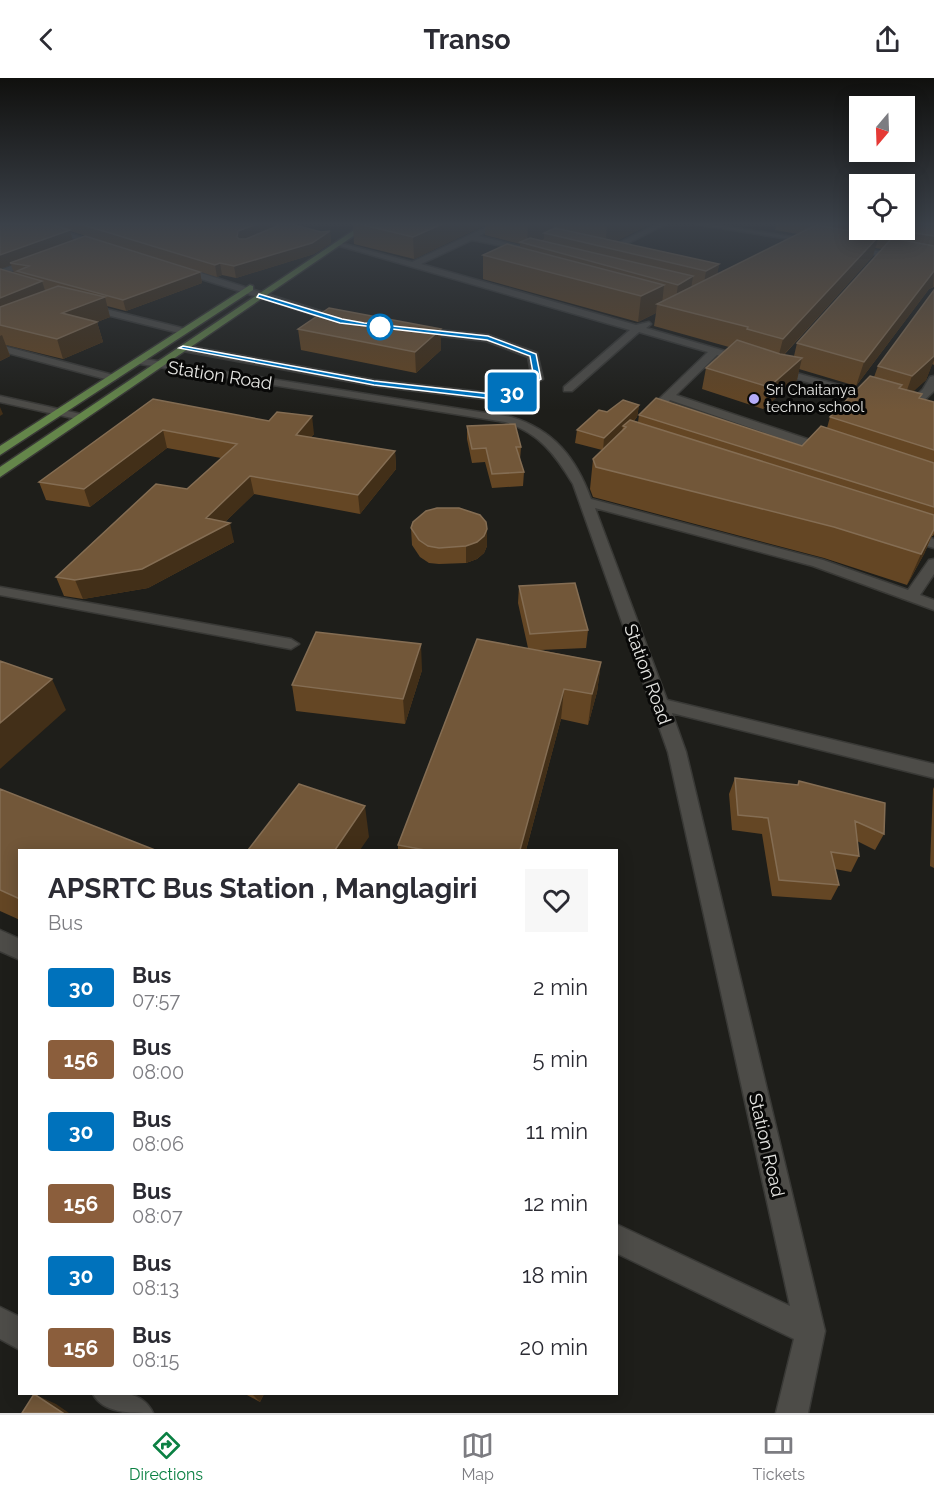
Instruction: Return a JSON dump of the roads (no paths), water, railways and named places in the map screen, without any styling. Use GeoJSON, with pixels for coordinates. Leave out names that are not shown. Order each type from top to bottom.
{"type":"FeatureCollection","features":[{"type":"Feature","properties":{"kind":"main road"},"geometry":{"type":"LineString","coordinates":[[0,451],[252,286]]}},
{"type":"Feature","properties":{"kind":"main road"},"geometry":{"type":"LineString","coordinates":[[0,473],[274,286]]}},
{"type":"Feature","properties":{"kind":"street"},"geometry":{"type":"LineString","coordinates":[[231,286],[352,323]]}},
{"type":"Feature","properties":{"kind":"street"},"geometry":{"type":"LineString","coordinates":[[503,286],[904,407],[928,391],[934,379]]}},
{"type":"Feature","properties":{"kind":"street"},"geometry":{"type":"LineString","coordinates":[[76,304],[183,331]]}},
{"type":"Feature","properties":{"kind":"street"},"geometry":{"type":"LineString","coordinates":[[568,389],[638,328],[657,319]]}},
{"type":"Feature","properties":{"kind":"street"},"geometry":{"type":"LineString","coordinates":[[183,348],[374,383],[502,398],[538,379],[533,355],[488,338],[402,330]]}},
{"type":"Feature","properties":{"kind":"street"},"geometry":{"type":"LineString","coordinates":[[0,348],[113,378]]}},
{"type":"Feature","properties":{"kind":"street"},"geometry":{"type":"LineString","coordinates":[[654,411],[716,351]]}},
{"type":"Feature","properties":{"kind":"street","name":"Station Road"},"geometry":{"type":"LineString","coordinates":[[138,361],[522,423],[546,435],[583,480],[586,502],[677,752],[810,1331],[792,1413]]}},
{"type":"Feature","properties":{"kind":"street"},"geometry":{"type":"LineString","coordinates":[[859,394],[866,384]]}},
{"type":"Feature","properties":{"kind":"street"},"geometry":{"type":"LineString","coordinates":[[669,396],[840,454]]}},
{"type":"Feature","properties":{"kind":"street"},"geometry":{"type":"LineString","coordinates":[[0,399],[81,417]]}},
{"type":"Feature","properties":{"kind":"street"},"geometry":{"type":"LineString","coordinates":[[586,502],[818,563],[934,605]]}},
{"type":"Feature","properties":{"kind":"street"},"geometry":{"type":"LineString","coordinates":[[890,529],[934,544]]}},
{"type":"Feature","properties":{"kind":"street"},"geometry":{"type":"LineString","coordinates":[[911,597],[934,563]]}},
{"type":"Feature","properties":{"kind":"street"},"geometry":{"type":"LineString","coordinates":[[0,591],[291,644]]}},
{"type":"Feature","properties":{"kind":"street"},"geometry":{"type":"LineString","coordinates":[[658,704],[934,771]]}},
{"type":"Feature","properties":{"kind":"street"},"geometry":{"type":"LineString","coordinates":[[0,940],[18,949]]}},
{"type":"Feature","properties":{"kind":"street"},"geometry":{"type":"LineString","coordinates":[[618,1239],[810,1331]]}},
{"type":"Feature","properties":{"kind":"street"},"geometry":{"type":"LineString","coordinates":[[0,1322],[18,1334]]}},
{"type":"Feature","properties":{"kind":"street"},"geometry":{"type":"LineString","coordinates":[[110,1395],[137,1413]]}},
{"type":"Feature","properties":{"kind":"place","name":"Sri Chaitanya techno school"},"geometry":{"type":"Point","coordinates":[754,399]}}]}
